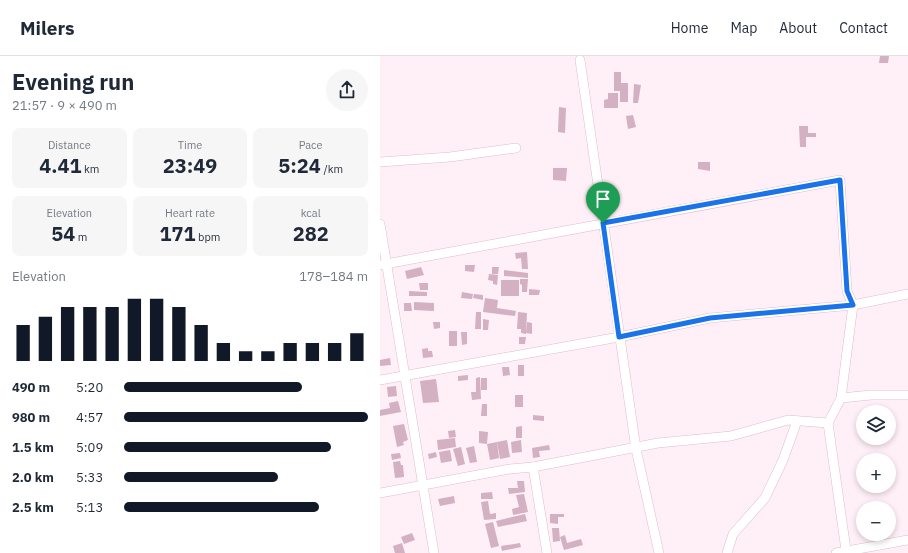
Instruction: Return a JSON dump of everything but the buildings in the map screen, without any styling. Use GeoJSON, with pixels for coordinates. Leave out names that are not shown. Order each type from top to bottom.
{"type":"FeatureCollection","features":[{"type":"Feature","properties":{"kind":"street"},"geometry":{"type":"LineString","coordinates":[[580,60],[636,449],[659,553]]}},
{"type":"Feature","properties":{"kind":"street"},"geometry":{"type":"LineString","coordinates":[[380,162],[450,157],[516,148]]}},
{"type":"Feature","properties":{"kind":"street"},"geometry":{"type":"LineString","coordinates":[[383,265],[840,180],[847,291],[853,305],[841,398],[828,423],[846,550]]}},
{"type":"Feature","properties":{"kind":"street"},"geometry":{"type":"LineString","coordinates":[[380,224],[383,265],[424,485],[434,553]]}},
{"type":"Feature","properties":{"kind":"street"},"geometry":{"type":"LineString","coordinates":[[380,380],[619,337],[710,318],[853,305],[908,294]]}},
{"type":"Feature","properties":{"kind":"street"},"geometry":{"type":"LineString","coordinates":[[841,398],[871,394],[908,395]]}},
{"type":"Feature","properties":{"kind":"street"},"geometry":{"type":"LineString","coordinates":[[380,494],[510,469],[533,467],[636,449],[658,443],[731,436],[788,420],[828,423]]}},
{"type":"Feature","properties":{"kind":"street"},"geometry":{"type":"LineString","coordinates":[[727,553],[733,534],[765,498],[783,460],[797,420]]}},
{"type":"Feature","properties":{"kind":"street"},"geometry":{"type":"LineString","coordinates":[[533,467],[546,553]]}},
{"type":"Feature","properties":{"kind":"street"},"geometry":{"type":"LineString","coordinates":[[836,553],[846,550],[876,550],[908,540]]}},
{"type":"Feature","properties":{"kind":"route"},"geometry":{"type":"LineString","coordinates":[[840,180],[847,291],[853,305],[793,309],[710,318],[619,337],[603,223],[840,180]]}}]}
